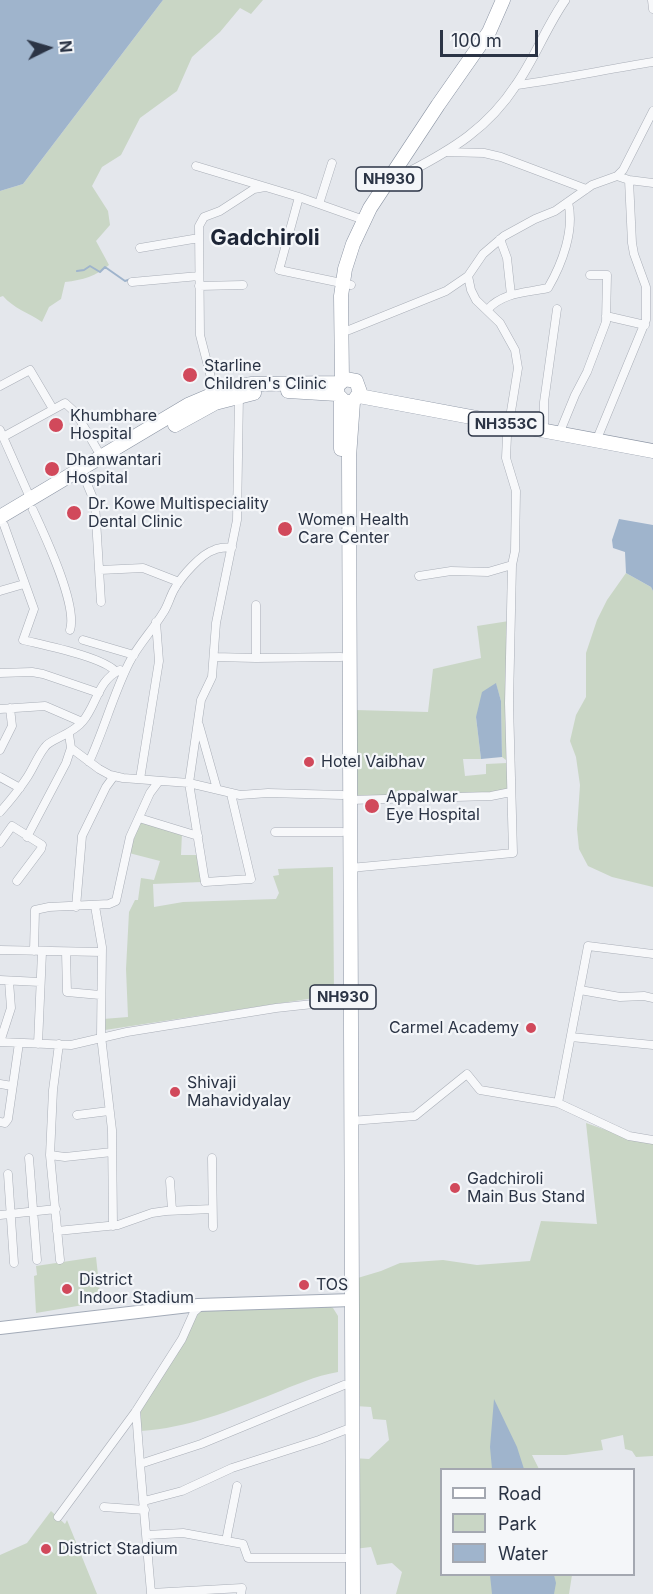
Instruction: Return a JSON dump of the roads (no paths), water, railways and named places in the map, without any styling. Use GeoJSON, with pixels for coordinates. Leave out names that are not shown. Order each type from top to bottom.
{"type":"FeatureCollection","features":[{"type":"Feature","properties":{"kind":"highway","name":"NH930"},"geometry":{"type":"LineString","coordinates":[[345,1594],[349,1558],[348,1300],[346,1000],[342,832],[346,798],[349,457],[347,285],[363,238],[398,172],[489,32],[503,0]]}},
{"type":"Feature","properties":{"kind":"highway","name":"NH930"},"geometry":{"type":"LineString","coordinates":[[353,1594],[349,1558],[344,1385],[351,1121],[346,1000],[350,868],[341,657],[349,330],[345,269],[364,220],[495,38],[512,0]]}},
{"type":"Feature","properties":{"kind":"highway","name":"NH353C"},"geometry":{"type":"LineString","coordinates":[[1,523],[188,405],[215,393],[348,390],[653,451]]}},
{"type":"Feature","properties":{"kind":"highway","name":"NH353C"},"geometry":{"type":"LineString","coordinates":[[32,505],[85,479],[196,412],[239,391]]}},
{"type":"Feature","properties":{"kind":"highway","name":"NH353C"},"geometry":{"type":"LineString","coordinates":[[510,421],[544,424],[561,431],[598,434],[653,444]]}},
{"type":"Feature","properties":{"kind":"main road"},"geometry":{"type":"LineString","coordinates":[[0,1328],[203,1304],[348,1300]]}},
{"type":"Feature","properties":{"kind":"street"},"geometry":{"type":"LineString","coordinates":[[398,172],[409,172],[445,152],[469,137],[488,121],[517,85],[565,0]]}},
{"type":"Feature","properties":{"kind":"street"},"geometry":{"type":"LineString","coordinates":[[652,0],[653,9]]}},
{"type":"Feature","properties":{"kind":"street"},"geometry":{"type":"LineString","coordinates":[[517,85],[653,62]]}},
{"type":"Feature","properties":{"kind":"street"},"geometry":{"type":"LineString","coordinates":[[349,330],[446,291],[468,276],[483,254],[500,239],[555,211],[592,185],[617,176],[623,170],[653,111]]}},
{"type":"Feature","properties":{"kind":"street"},"geometry":{"type":"LineString","coordinates":[[445,152],[484,153],[501,157],[586,189]]}},
{"type":"Feature","properties":{"kind":"street"},"geometry":{"type":"LineString","coordinates":[[319,204],[332,163]]}},
{"type":"Feature","properties":{"kind":"street"},"geometry":{"type":"LineString","coordinates":[[196,166],[299,197],[364,220]]}},
{"type":"Feature","properties":{"kind":"street"},"geometry":{"type":"LineString","coordinates":[[617,176],[653,183]]}},
{"type":"Feature","properties":{"kind":"street"},"geometry":{"type":"LineString","coordinates":[[598,434],[645,325],[650,305],[632,243],[629,180]]}},
{"type":"Feature","properties":{"kind":"street"},"geometry":{"type":"LineString","coordinates":[[215,393],[200,335],[199,226],[204,217],[220,211],[254,189],[266,187]]}},
{"type":"Feature","properties":{"kind":"street"},"geometry":{"type":"LineString","coordinates":[[299,197],[279,270],[347,285]]}},
{"type":"Feature","properties":{"kind":"street"},"geometry":{"type":"LineString","coordinates":[[488,309],[511,295],[548,288],[568,235],[571,213],[568,202]]}},
{"type":"Feature","properties":{"kind":"street"},"geometry":{"type":"LineString","coordinates":[[140,248],[199,238]]}},
{"type":"Feature","properties":{"kind":"street"},"geometry":{"type":"LineString","coordinates":[[500,239],[507,258],[511,295]]}},
{"type":"Feature","properties":{"kind":"street"},"geometry":{"type":"LineString","coordinates":[[561,431],[606,322],[607,275],[590,275]]}},
{"type":"Feature","properties":{"kind":"street"},"geometry":{"type":"LineString","coordinates":[[132,282],[199,276]]}},
{"type":"Feature","properties":{"kind":"street"},"geometry":{"type":"LineString","coordinates":[[350,868],[513,853],[509,703],[516,492],[506,458],[518,358],[500,323],[488,309],[476,300],[468,276]]}},
{"type":"Feature","properties":{"kind":"street"},"geometry":{"type":"LineString","coordinates":[[199,286],[243,285]]}},
{"type":"Feature","properties":{"kind":"street"},"geometry":{"type":"LineString","coordinates":[[544,424],[544,402],[557,309]]}},
{"type":"Feature","properties":{"kind":"street"},"geometry":{"type":"LineString","coordinates":[[606,316],[645,325]]}},
{"type":"Feature","properties":{"kind":"street"},"geometry":{"type":"LineString","coordinates":[[0,386],[30,370],[53,409]]}},
{"type":"Feature","properties":{"kind":"street"},"geometry":{"type":"LineString","coordinates":[[231,794],[251,879],[205,882],[189,783],[201,700],[212,677],[216,623],[237,520],[239,391]]}},
{"type":"Feature","properties":{"kind":"street"},"geometry":{"type":"LineString","coordinates":[[70,630],[71,614],[62,581],[2,434],[65,403],[76,413],[102,458]]}},
{"type":"Feature","properties":{"kind":"street"},"geometry":{"type":"LineString","coordinates":[[85,479],[95,503],[101,602]]}},
{"type":"Feature","properties":{"kind":"street"},"geometry":{"type":"LineString","coordinates":[[1,523],[34,609],[23,640],[52,646],[112,667],[116,672]]}},
{"type":"Feature","properties":{"kind":"street"},"geometry":{"type":"LineString","coordinates":[[89,762],[127,667],[179,582],[208,553],[216,549],[232,548]]}},
{"type":"Feature","properties":{"kind":"street"},"geometry":{"type":"LineString","coordinates":[[419,576],[451,571],[488,572],[512,565]]}},
{"type":"Feature","properties":{"kind":"street"},"geometry":{"type":"LineString","coordinates":[[99,570],[143,568],[179,582]]}},
{"type":"Feature","properties":{"kind":"street"},"geometry":{"type":"LineString","coordinates":[[0,591],[24,584]]}},
{"type":"Feature","properties":{"kind":"street"},"geometry":{"type":"LineString","coordinates":[[256,605],[256,658]]}},
{"type":"Feature","properties":{"kind":"street"},"geometry":{"type":"LineString","coordinates":[[140,779],[159,661],[156,622]]}},
{"type":"Feature","properties":{"kind":"street"},"geometry":{"type":"LineString","coordinates":[[83,640],[134,655]]}},
{"type":"Feature","properties":{"kind":"street"},"geometry":{"type":"LineString","coordinates":[[214,657],[341,657]]}},
{"type":"Feature","properties":{"kind":"street"},"geometry":{"type":"LineString","coordinates":[[0,812],[20,788],[46,744],[69,734],[82,722],[102,684],[116,672],[127,667]]}},
{"type":"Feature","properties":{"kind":"street"},"geometry":{"type":"LineString","coordinates":[[0,673],[44,674],[99,693]]}},
{"type":"Feature","properties":{"kind":"street"},"geometry":{"type":"LineString","coordinates":[[0,709],[45,706],[82,722]]}},
{"type":"Feature","properties":{"kind":"street"},"geometry":{"type":"LineString","coordinates":[[0,750],[12,726],[10,708]]}},
{"type":"Feature","properties":{"kind":"street"},"geometry":{"type":"LineString","coordinates":[[198,721],[217,789]]}},
{"type":"Feature","properties":{"kind":"street"},"geometry":{"type":"LineString","coordinates":[[27,837],[66,763],[71,748],[69,734]]}},
{"type":"Feature","properties":{"kind":"street"},"geometry":{"type":"LineString","coordinates":[[71,748],[89,762],[114,776],[189,783],[240,795],[268,793],[346,798],[491,796],[511,792]]}},
{"type":"Feature","properties":{"kind":"street"},"geometry":{"type":"LineString","coordinates":[[76,907],[82,836],[106,787],[114,776]]}},
{"type":"Feature","properties":{"kind":"street"},"geometry":{"type":"LineString","coordinates":[[0,777],[20,788]]}},
{"type":"Feature","properties":{"kind":"street"},"geometry":{"type":"LineString","coordinates":[[38,1044],[40,982],[35,910],[49,907],[95,906],[116,901],[130,837],[150,793],[159,781]]}},
{"type":"Feature","properties":{"kind":"street"},"geometry":{"type":"LineString","coordinates":[[139,818],[198,836]]}},
{"type":"Feature","properties":{"kind":"street"},"geometry":{"type":"LineString","coordinates":[[0,843],[12,826],[42,845],[16,881]]}},
{"type":"Feature","properties":{"kind":"street"},"geometry":{"type":"LineString","coordinates":[[275,832],[342,832]]}},
{"type":"Feature","properties":{"kind":"street"},"geometry":{"type":"LineString","coordinates":[[95,906],[102,952],[101,1036],[112,1152],[113,1226]]}},
{"type":"Feature","properties":{"kind":"street"},"geometry":{"type":"LineString","coordinates":[[558,1104],[588,946],[653,954]]}},
{"type":"Feature","properties":{"kind":"street"},"geometry":{"type":"LineString","coordinates":[[0,950],[102,952]]}},
{"type":"Feature","properties":{"kind":"street"},"geometry":{"type":"LineString","coordinates":[[66,952],[67,992],[100,995]]}},
{"type":"Feature","properties":{"kind":"street"},"geometry":{"type":"LineString","coordinates":[[0,980],[40,982]]}},
{"type":"Feature","properties":{"kind":"street"},"geometry":{"type":"LineString","coordinates":[[9,981],[11,1008],[0,1042],[71,1045],[101,1036],[276,1008],[346,1000]]}},
{"type":"Feature","properties":{"kind":"street"},"geometry":{"type":"LineString","coordinates":[[580,990],[620,998],[653,998]]}},
{"type":"Feature","properties":{"kind":"street"},"geometry":{"type":"LineString","coordinates":[[571,1036],[653,1045]]}},
{"type":"Feature","properties":{"kind":"street"},"geometry":{"type":"LineString","coordinates":[[0,1122],[8,1119],[20,1043]]}},
{"type":"Feature","properties":{"kind":"street"},"geometry":{"type":"LineString","coordinates":[[59,1044],[53,1090],[50,1155],[60,1260]]}},
{"type":"Feature","properties":{"kind":"street"},"geometry":{"type":"LineString","coordinates":[[351,1121],[415,1116],[467,1074],[480,1090],[558,1104],[629,1136],[653,1140]]}},
{"type":"Feature","properties":{"kind":"street"},"geometry":{"type":"LineString","coordinates":[[0,1084],[12,1086]]}},
{"type":"Feature","properties":{"kind":"street"},"geometry":{"type":"LineString","coordinates":[[77,1115],[109,1111]]}},
{"type":"Feature","properties":{"kind":"street"},"geometry":{"type":"LineString","coordinates":[[50,1155],[65,1157],[112,1152]]}},
{"type":"Feature","properties":{"kind":"street"},"geometry":{"type":"LineString","coordinates":[[28,1158],[37,1260]]}},
{"type":"Feature","properties":{"kind":"street"},"geometry":{"type":"LineString","coordinates":[[212,1158],[213,1227]]}},
{"type":"Feature","properties":{"kind":"street"},"geometry":{"type":"LineString","coordinates":[[8,1174],[14,1263]]}},
{"type":"Feature","properties":{"kind":"street"},"geometry":{"type":"LineString","coordinates":[[170,1181],[172,1210]]}},
{"type":"Feature","properties":{"kind":"street"},"geometry":{"type":"LineString","coordinates":[[0,1215],[56,1209]]}},
{"type":"Feature","properties":{"kind":"street"},"geometry":{"type":"LineString","coordinates":[[57,1231],[113,1226],[152,1213],[172,1210],[212,1209]]}},
{"type":"Feature","properties":{"kind":"street"},"geometry":{"type":"LineString","coordinates":[[58,1518],[136,1411],[182,1339],[194,1312],[203,1304]]}},
{"type":"Feature","properties":{"kind":"street"},"geometry":{"type":"LineString","coordinates":[[140,1464],[201,1444],[344,1385]]}},
{"type":"Feature","properties":{"kind":"street"},"geometry":{"type":"LineString","coordinates":[[136,1411],[151,1594],[242,1588],[241,1594]]}},
{"type":"Feature","properties":{"kind":"street"},"geometry":{"type":"LineString","coordinates":[[144,1501],[182,1491],[232,1468],[345,1430]]}},
{"type":"Feature","properties":{"kind":"street"},"geometry":{"type":"LineString","coordinates":[[226,1541],[237,1486]]}},
{"type":"Feature","properties":{"kind":"street"},"geometry":{"type":"LineString","coordinates":[[104,1507],[145,1510]]}},
{"type":"Feature","properties":{"kind":"street"},"geometry":{"type":"LineString","coordinates":[[147,1535],[183,1533],[243,1544],[248,1558],[349,1558]]}},
{"type":"Feature","properties":{"kind":"water"},"geometry":{"type":"Polygon","coordinates":[[[0,0],[163,0],[23,184],[0,191],[0,0]]]}},
{"type":"Feature","properties":{"kind":"water"},"geometry":{"type":"Polygon","coordinates":[[[619,519],[653,525],[653,591],[651,587],[626,573],[625,552],[613,548],[612,540],[619,519]]]}},
{"type":"Feature","properties":{"kind":"water"},"geometry":{"type":"Polygon","coordinates":[[[496,683],[501,701],[502,757],[481,759],[476,717],[482,692],[496,683]]]}},
{"type":"Feature","properties":{"kind":"water"},"geometry":{"type":"Polygon","coordinates":[[[494,1399],[517,1447],[524,1468],[492,1468],[490,1447],[494,1399]]]}},
{"type":"Feature","properties":{"kind":"water"},"geometry":{"type":"Polygon","coordinates":[[[490,1576],[554,1576],[556,1583],[554,1594],[492,1594],[490,1576]]]}},
{"type":"Feature","properties":{"kind":"waterway"},"geometry":{"type":"LineString","coordinates":[[77,271],[90,266],[100,272],[105,267],[125,281],[131,279]]}},
{"type":"Feature","properties":{"kind":"place","name":"Starline Children's Clinic"},"geometry":{"type":"Point","coordinates":[190,375]}},
{"type":"Feature","properties":{"kind":"place","name":"Khumbhare Hospital"},"geometry":{"type":"Point","coordinates":[56,425]}},
{"type":"Feature","properties":{"kind":"place","name":"Dhanwantari Hospital"},"geometry":{"type":"Point","coordinates":[52,469]}},
{"type":"Feature","properties":{"kind":"place","name":"Dr. Kowe Multispeciality Dental Clinic"},"geometry":{"type":"Point","coordinates":[74,513]}},
{"type":"Feature","properties":{"kind":"place","name":"Women Health Care Center"},"geometry":{"type":"Point","coordinates":[285,529]}},
{"type":"Feature","properties":{"kind":"place","name":"Hotel Vaibhav"},"geometry":{"type":"Point","coordinates":[309,762]}},
{"type":"Feature","properties":{"kind":"place","name":"Appalwar Eye Hospital"},"geometry":{"type":"Point","coordinates":[372,806]}},
{"type":"Feature","properties":{"kind":"place","name":"Carmel Academy"},"geometry":{"type":"Point","coordinates":[531,1028]}},
{"type":"Feature","properties":{"kind":"place","name":"Shivaji Mahavidyalay"},"geometry":{"type":"Point","coordinates":[175,1092]}},
{"type":"Feature","properties":{"kind":"place","name":"Gadchiroli Main Bus Stand"},"geometry":{"type":"Point","coordinates":[455,1188]}},
{"type":"Feature","properties":{"kind":"place","name":"TOS"},"geometry":{"type":"Point","coordinates":[304,1285]}},
{"type":"Feature","properties":{"kind":"place","name":"District Indoor Stadium"},"geometry":{"type":"Point","coordinates":[67,1289]}},
{"type":"Feature","properties":{"kind":"place","name":"District Stadium"},"geometry":{"type":"Point","coordinates":[46,1549]}},
{"type":"Feature","properties":{"kind":"district","name":"Gadchiroli"},"geometry":{"type":"Point","coordinates":[265,238]}}]}
